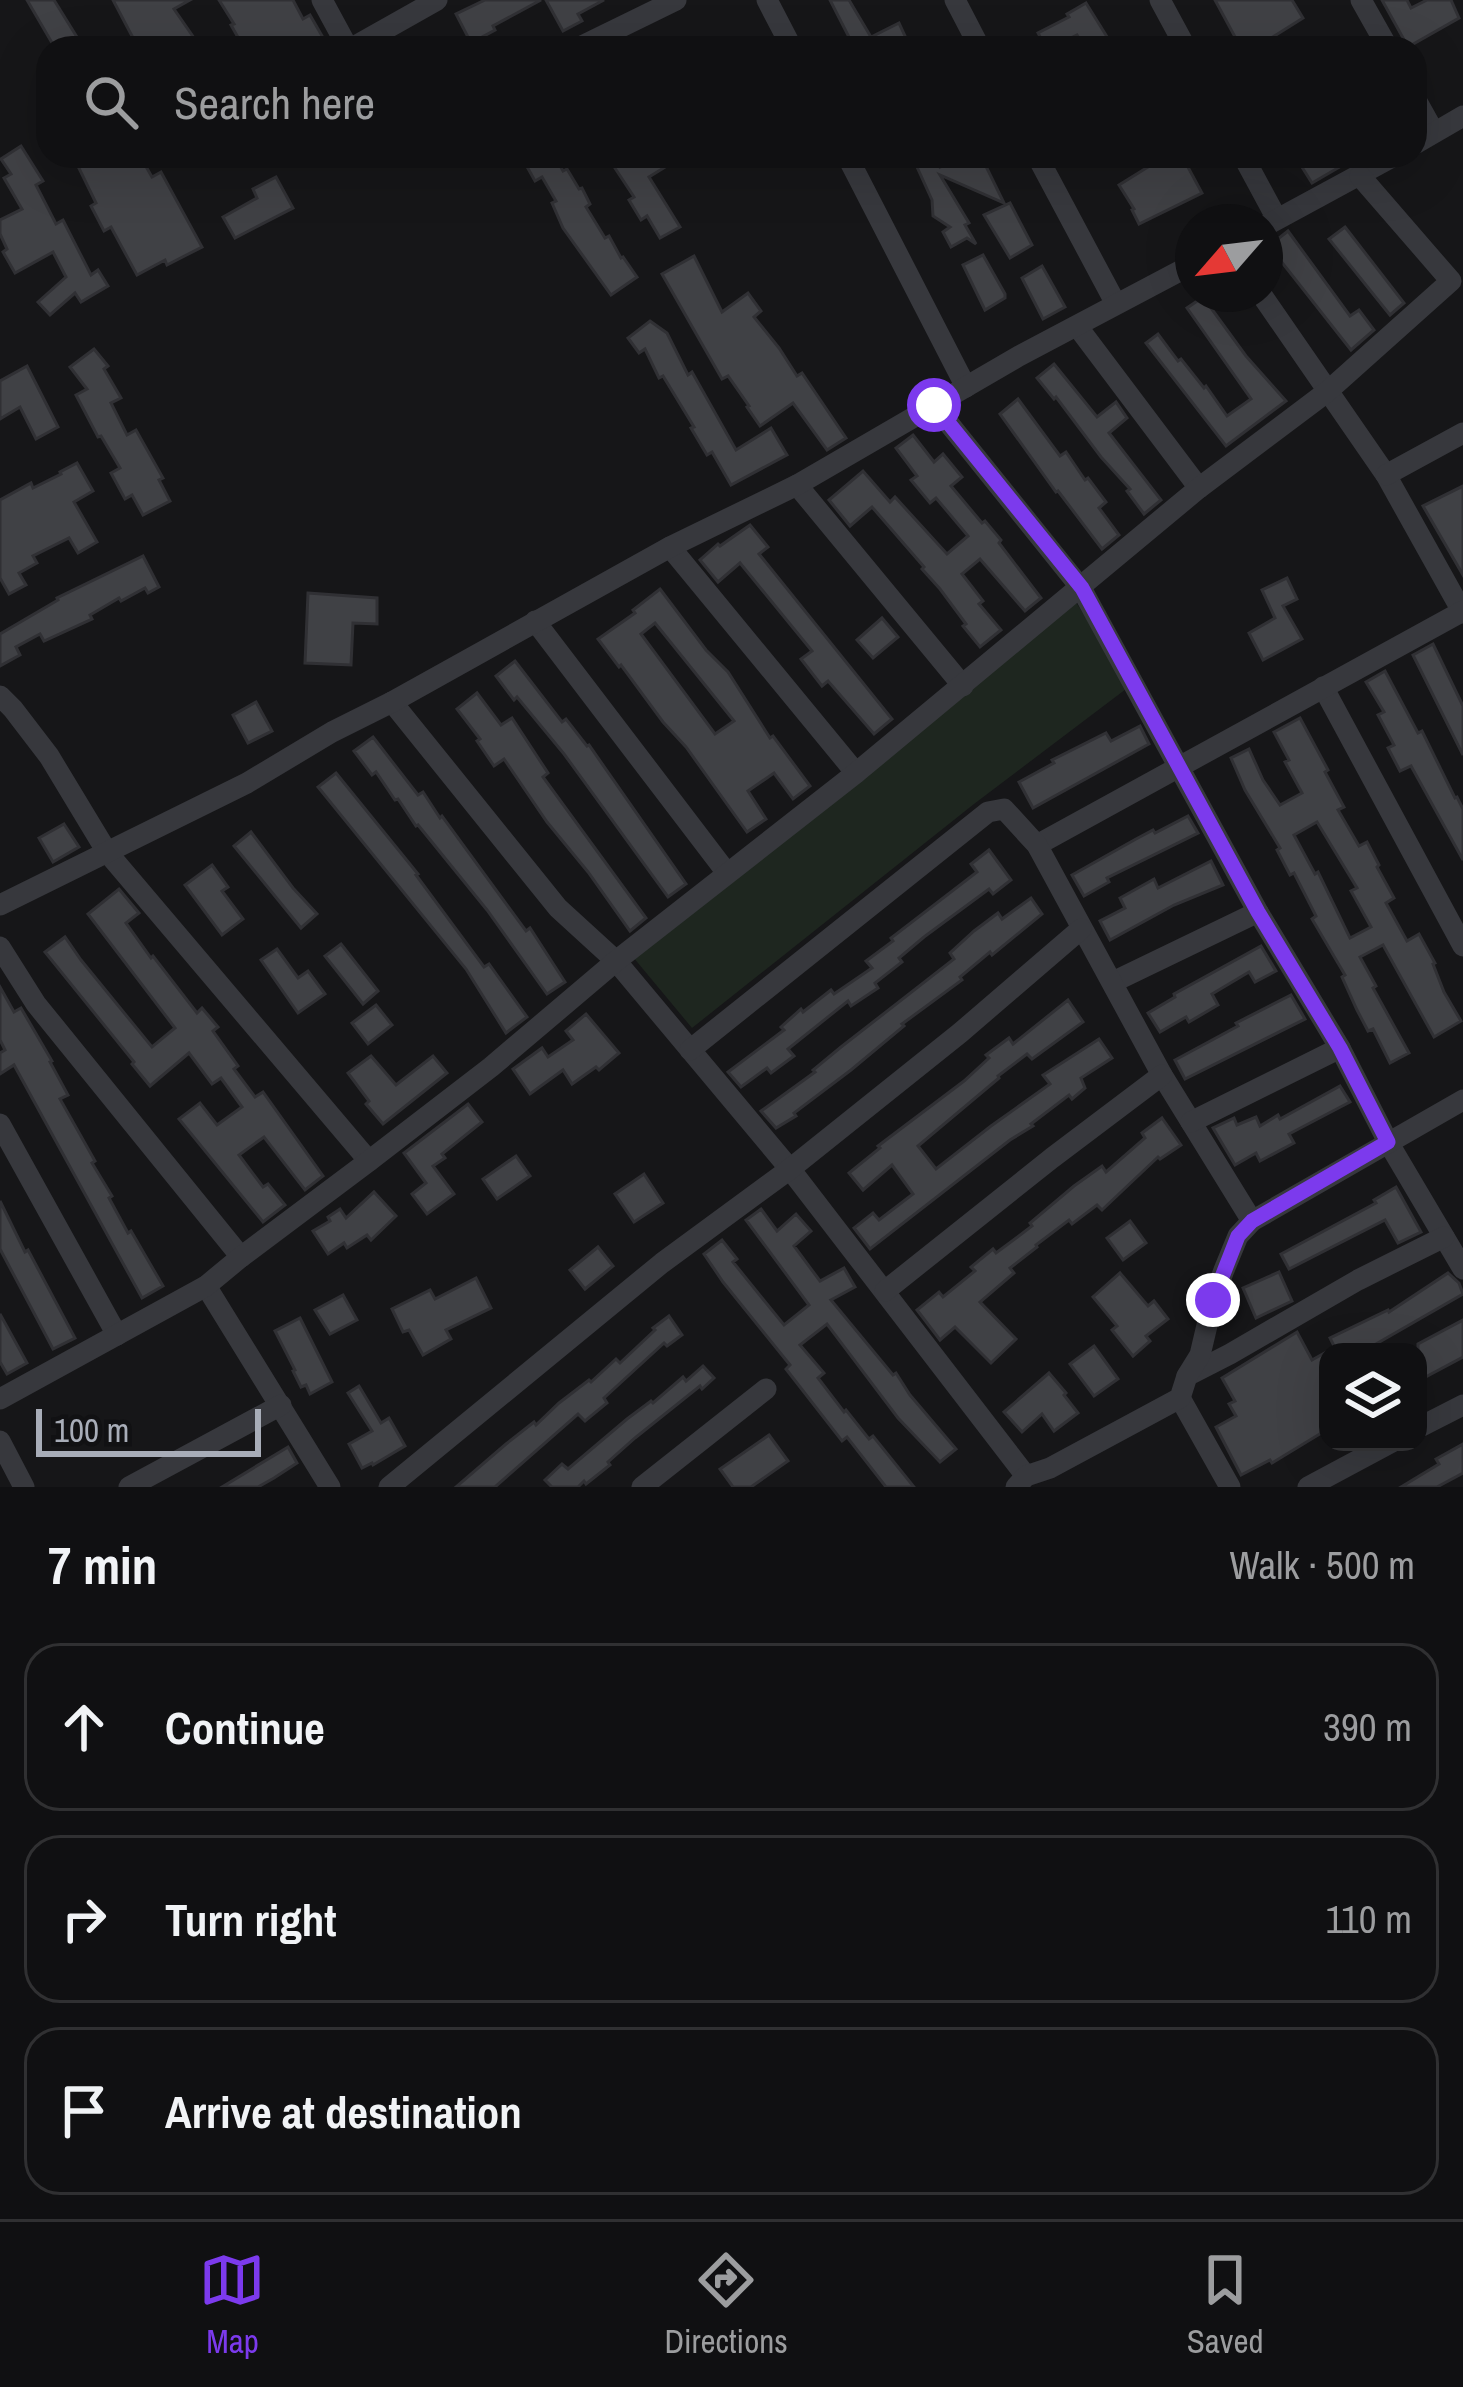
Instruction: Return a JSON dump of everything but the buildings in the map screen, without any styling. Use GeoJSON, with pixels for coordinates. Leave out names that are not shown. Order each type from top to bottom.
{"type":"FeatureCollection","features":[{"type":"Feature","properties":{"kind":"street"},"geometry":{"type":"LineString","coordinates":[[322,0],[343,36]]}},
{"type":"Feature","properties":{"kind":"street"},"geometry":{"type":"LineString","coordinates":[[372,36],[437,0]]}},
{"type":"Feature","properties":{"kind":"street"},"geometry":{"type":"LineString","coordinates":[[602,36],[676,0]]}},
{"type":"Feature","properties":{"kind":"street"},"geometry":{"type":"LineString","coordinates":[[767,0],[786,36]]}},
{"type":"Feature","properties":{"kind":"street"},"geometry":{"type":"LineString","coordinates":[[955,0],[974,36]]}},
{"type":"Feature","properties":{"kind":"street"},"geometry":{"type":"LineString","coordinates":[[1160,0],[1180,36]]}},
{"type":"Feature","properties":{"kind":"street"},"geometry":{"type":"LineString","coordinates":[[1361,0],[1381,36]]}},
{"type":"Feature","properties":{"kind":"street"},"geometry":{"type":"LineString","coordinates":[[1427,137],[1463,116]]}},
{"type":"Feature","properties":{"kind":"street"},"geometry":{"type":"LineString","coordinates":[[853,168],[966,387]]}},
{"type":"Feature","properties":{"kind":"street"},"geometry":{"type":"LineString","coordinates":[[1043,168],[1116,304]]}},
{"type":"Feature","properties":{"kind":"street"},"geometry":{"type":"LineString","coordinates":[[1249,168],[1264,204]]}},
{"type":"Feature","properties":{"kind":"street"},"geometry":{"type":"LineString","coordinates":[[1283,216],[1374,168]]}},
{"type":"Feature","properties":{"kind":"street"},"geometry":{"type":"LineString","coordinates":[[0,1400],[206,1286],[491,1067],[616,961],[963,686],[1199,488],[1328,391],[1451,281],[1360,176]]}},
{"type":"Feature","properties":{"kind":"street"},"geometry":{"type":"LineString","coordinates":[[0,905],[247,783],[332,732],[670,548],[797,485],[1175,273]]}},
{"type":"Feature","properties":{"kind":"street"},"geometry":{"type":"LineString","coordinates":[[1037,845],[1463,612],[1386,475],[1273,312]]}},
{"type":"Feature","properties":{"kind":"street"},"geometry":{"type":"LineString","coordinates":[[1077,326],[1199,488]]}},
{"type":"Feature","properties":{"kind":"street"},"geometry":{"type":"LineString","coordinates":[[934,405],[1082,588],[1258,912],[1463,1269]]}},
{"type":"Feature","properties":{"kind":"street"},"geometry":{"type":"LineString","coordinates":[[1386,475],[1463,433]]}},
{"type":"Feature","properties":{"kind":"street"},"geometry":{"type":"LineString","coordinates":[[797,485],[963,686]]}},
{"type":"Feature","properties":{"kind":"street"},"geometry":{"type":"LineString","coordinates":[[670,548],[856,773]]}},
{"type":"Feature","properties":{"kind":"street"},"geometry":{"type":"LineString","coordinates":[[535,621],[727,873]]}},
{"type":"Feature","properties":{"kind":"street"},"geometry":{"type":"LineString","coordinates":[[1323,687],[1463,946]]}},
{"type":"Feature","properties":{"kind":"street"},"geometry":{"type":"LineString","coordinates":[[0,696],[49,756],[107,852],[369,1161]]}},
{"type":"Feature","properties":{"kind":"street"},"geometry":{"type":"LineString","coordinates":[[392,702],[558,908],[616,961],[790,1169],[885,1291],[1021,1481],[1050,1468],[1358,1280],[1444,1237]]}},
{"type":"Feature","properties":{"kind":"street"},"geometry":{"type":"LineString","coordinates":[[689,1050],[988,812],[1004,809],[1037,845],[1162,1075],[1252,1221]]}},
{"type":"Feature","properties":{"kind":"street"},"geometry":{"type":"LineString","coordinates":[[1113,982],[1258,912]]}},
{"type":"Feature","properties":{"kind":"street"},"geometry":{"type":"LineString","coordinates":[[389,1487],[662,1263],[790,1169],[960,1033],[1081,928]]}},
{"type":"Feature","properties":{"kind":"street"},"geometry":{"type":"LineString","coordinates":[[0,947],[36,1004],[241,1257]]}},
{"type":"Feature","properties":{"kind":"street"},"geometry":{"type":"LineString","coordinates":[[1191,1122],[1340,1048]]}},
{"type":"Feature","properties":{"kind":"street"},"geometry":{"type":"LineString","coordinates":[[885,1291],[1162,1075]]}},
{"type":"Feature","properties":{"kind":"street"},"geometry":{"type":"LineString","coordinates":[[1183,1387],[1200,1355],[1213,1300],[1238,1236],[1252,1221],[1463,1100]]}},
{"type":"Feature","properties":{"kind":"street"},"geometry":{"type":"LineString","coordinates":[[0,1124],[118,1335]]}},
{"type":"Feature","properties":{"kind":"street"},"geometry":{"type":"LineString","coordinates":[[206,1286],[329,1487]]}},
{"type":"Feature","properties":{"kind":"street"},"geometry":{"type":"LineString","coordinates":[[1183,1387],[1230,1487]]}},
{"type":"Feature","properties":{"kind":"street"},"geometry":{"type":"LineString","coordinates":[[643,1487],[766,1390]]}},
{"type":"Feature","properties":{"kind":"street"},"geometry":{"type":"LineString","coordinates":[[129,1487],[281,1405]]}},
{"type":"Feature","properties":{"kind":"street"},"geometry":{"type":"LineString","coordinates":[[1427,1423],[1463,1405]]}},
{"type":"Feature","properties":{"kind":"street"},"geometry":{"type":"LineString","coordinates":[[0,1441],[24,1487]]}},
{"type":"Feature","properties":{"kind":"street"},"geometry":{"type":"LineString","coordinates":[[1308,1487],[1375,1451]]}},
{"type":"Feature","properties":{"kind":"shaded area"},"geometry":{"type":"Polygon","coordinates":[[[1070,593],[1130,686],[692,1028],[628,951],[1070,593]]]}},
{"type":"Feature","properties":{"kind":"route"},"geometry":{"type":"LineString","coordinates":[[934,405],[1082,588],[1388,1142],[1252,1221],[1238,1236],[1213,1300]]}}]}
